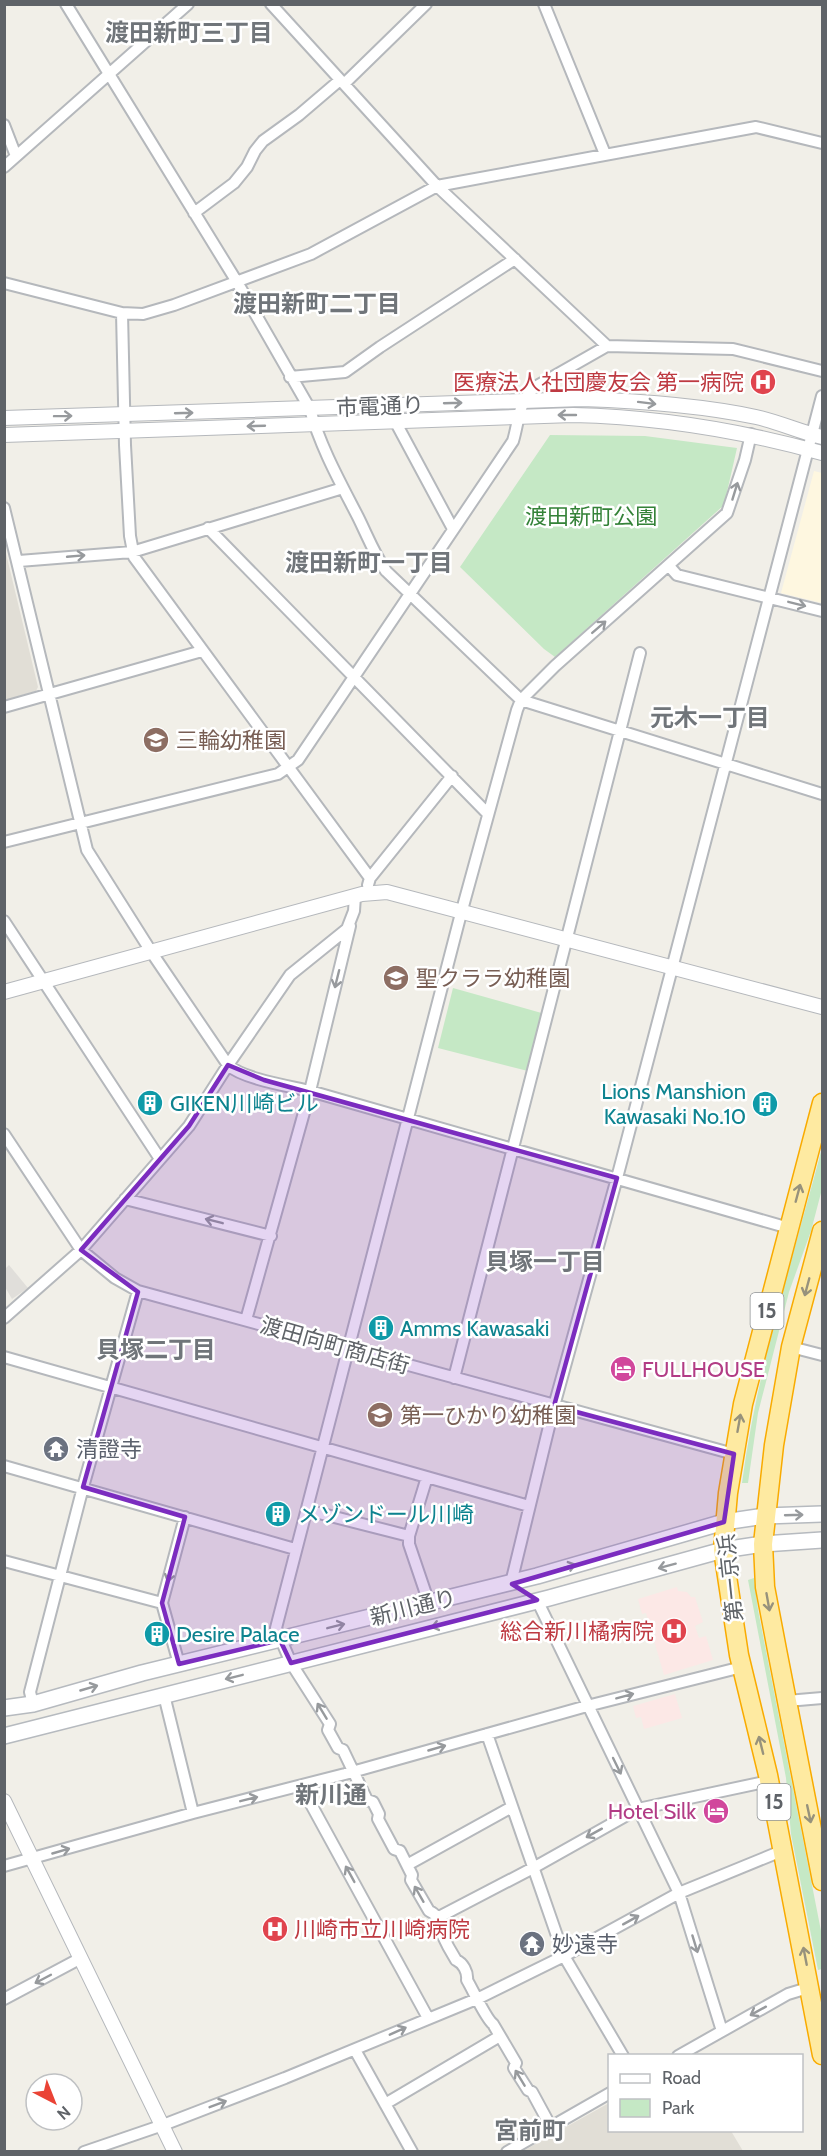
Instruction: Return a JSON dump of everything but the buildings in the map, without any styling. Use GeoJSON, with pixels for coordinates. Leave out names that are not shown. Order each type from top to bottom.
{"type":"FeatureCollection","features":[{"type":"Feature","properties":{"kind":"highway","name":"第一京浜"},"geometry":{"type":"LineString","coordinates":[[822,1103],[743,1404],[724,1522],[723,1550],[742,1667],[770,1781],[811,1987],[822,2055]]}},
{"type":"Feature","properties":{"kind":"highway","name":"第一京浜"},"geometry":{"type":"LineString","coordinates":[[822,1231],[791,1347],[774,1445],[763,1544],[765,1587],[822,1881]]}},
{"type":"Feature","properties":{"kind":"main road","name":"新川通り"},"geometry":{"type":"LineString","coordinates":[[4,1708],[33,1704],[158,1669],[511,1583],[724,1522],[765,1516],[822,1514]]}},
{"type":"Feature","properties":{"kind":"main road","name":"新川通り"},"geometry":{"type":"LineString","coordinates":[[4,1736],[537,1600],[723,1550],[763,1544],[822,1540]]}},
{"type":"Feature","properties":{"kind":"main road"},"geometry":{"type":"LineString","coordinates":[[511,1583],[537,1600]]}},
{"type":"Feature","properties":{"kind":"main road"},"geometry":{"type":"LineString","coordinates":[[158,1669],[164,1695]]}},
{"type":"Feature","properties":{"kind":"main road"},"geometry":{"type":"LineString","coordinates":[[33,1704],[40,1727]]}},
{"type":"Feature","properties":{"kind":"street"},"geometry":{"type":"LineString","coordinates":[[66,4],[237,282],[310,409],[314,424],[343,488],[386,571],[521,700],[822,794]]}},
{"type":"Feature","properties":{"kind":"street"},"geometry":{"type":"LineString","coordinates":[[4,167],[188,4]]}},
{"type":"Feature","properties":{"kind":"street"},"geometry":{"type":"LineString","coordinates":[[271,4],[437,186],[607,346]]}},
{"type":"Feature","properties":{"kind":"street"},"geometry":{"type":"LineString","coordinates":[[194,213],[234,183],[263,141],[342,82],[426,4]]}},
{"type":"Feature","properties":{"kind":"street"},"geometry":{"type":"LineString","coordinates":[[544,4],[605,154]]}},
{"type":"Feature","properties":{"kind":"street"},"geometry":{"type":"LineString","coordinates":[[4,125],[16,156]]}},
{"type":"Feature","properties":{"kind":"street"},"geometry":{"type":"LineString","coordinates":[[4,284],[122,314],[152,312],[327,247],[437,186],[756,127],[822,143]]}},
{"type":"Feature","properties":{"kind":"street"},"geometry":{"type":"LineString","coordinates":[[290,377],[345,372],[515,259]]}},
{"type":"Feature","properties":{"kind":"street"},"geometry":{"type":"LineString","coordinates":[[122,314],[125,430],[132,552],[138,564],[370,878]]}},
{"type":"Feature","properties":{"kind":"street"},"geometry":{"type":"LineString","coordinates":[[4,842],[278,774],[289,768],[298,760],[513,441],[523,400],[535,387],[607,346],[733,349],[822,371]]}},
{"type":"Feature","properties":{"kind":"street"},"geometry":{"type":"LineString","coordinates":[[511,1583],[554,1406],[771,598],[808,449],[818,436],[822,396]]}},
{"type":"Feature","properties":{"kind":"street","name":"市電通り"},"geometry":{"type":"LineString","coordinates":[[4,418],[523,400],[626,401],[707,409],[757,417],[818,436]]}},
{"type":"Feature","properties":{"kind":"street","name":"市電通り"},"geometry":{"type":"LineString","coordinates":[[4,435],[518,416],[606,416],[696,425],[751,434],[822,453]]}},
{"type":"Feature","properties":{"kind":"street"},"geometry":{"type":"LineString","coordinates":[[395,421],[453,530]]}},
{"type":"Feature","properties":{"kind":"street"},"geometry":{"type":"LineString","coordinates":[[551,2127],[532,2092],[528,2090],[514,2068],[516,2063],[489,2021],[479,1998],[467,1980],[468,1975],[461,1962],[456,1960],[440,1932],[441,1926],[434,1912],[429,1911],[411,1880],[412,1875],[400,1851],[394,1849],[378,1819],[379,1814],[373,1802],[367,1800],[343,1750],[338,1748],[328,1730],[330,1724],[291,1663],[279,1640],[276,1628],[462,911],[521,700],[555,666],[727,513],[739,482],[751,434]]}},
{"type":"Feature","properties":{"kind":"street"},"geometry":{"type":"LineString","coordinates":[[19,561],[132,552],[343,488]]}},
{"type":"Feature","properties":{"kind":"street"},"geometry":{"type":"LineString","coordinates":[[4,508],[19,561],[80,822],[91,857],[152,953],[232,1069],[789,1228]]}},
{"type":"Feature","properties":{"kind":"street"},"geometry":{"type":"LineString","coordinates":[[208,528],[488,814]]}},
{"type":"Feature","properties":{"kind":"street"},"geometry":{"type":"LineString","coordinates":[[669,566],[677,574],[822,611]]}},
{"type":"Feature","properties":{"kind":"street"},"geometry":{"type":"LineString","coordinates":[[4,707],[202,651]]}},
{"type":"Feature","properties":{"kind":"street"},"geometry":{"type":"LineString","coordinates":[[454,1378],[640,653]]}},
{"type":"Feature","properties":{"kind":"street"},"geometry":{"type":"LineString","coordinates":[[246,1320],[310,1091],[354,911],[370,878],[452,776]]}},
{"type":"Feature","properties":{"kind":"street"},"geometry":{"type":"LineString","coordinates":[[4,992],[361,894],[387,892],[822,1007]]}},
{"type":"Feature","properties":{"kind":"street"},"geometry":{"type":"LineString","coordinates":[[4,921],[160,1159]]}},
{"type":"Feature","properties":{"kind":"street"},"geometry":{"type":"LineString","coordinates":[[4,1318],[81,1250],[189,1125],[290,975],[347,929],[351,922]]}},
{"type":"Feature","properties":{"kind":"street","name":"渡田向町商店街"},"geometry":{"type":"LineString","coordinates":[[4,1134],[9,1149],[81,1250],[115,1278],[138,1291],[734,1454]]}},
{"type":"Feature","properties":{"kind":"street"},"geometry":{"type":"LineString","coordinates":[[125,1199],[271,1236]]}},
{"type":"Feature","properties":{"kind":"street"},"geometry":{"type":"LineString","coordinates":[[33,1704],[30,1692],[83,1487],[138,1291]]}},
{"type":"Feature","properties":{"kind":"street"},"geometry":{"type":"LineString","coordinates":[[791,1347],[822,1354]]}},
{"type":"Feature","properties":{"kind":"street"},"geometry":{"type":"LineString","coordinates":[[4,1357],[529,1506]]}},
{"type":"Feature","properties":{"kind":"street"},"geometry":{"type":"LineString","coordinates":[[4,1466],[295,1549]]}},
{"type":"Feature","properties":{"kind":"street"},"geometry":{"type":"LineString","coordinates":[[427,1477],[409,1544],[429,1603]]}},
{"type":"Feature","properties":{"kind":"street"},"geometry":{"type":"LineString","coordinates":[[307,1509],[410,1536]]}},
{"type":"Feature","properties":{"kind":"street"},"geometry":{"type":"LineString","coordinates":[[179,1664],[162,1603],[185,1517]]}},
{"type":"Feature","properties":{"kind":"street"},"geometry":{"type":"LineString","coordinates":[[4,1561],[162,1603]]}},
{"type":"Feature","properties":{"kind":"street"},"geometry":{"type":"LineString","coordinates":[[537,1600],[679,1893],[722,2031]]}},
{"type":"Feature","properties":{"kind":"street"},"geometry":{"type":"LineString","coordinates":[[4,1866],[193,1813],[742,1667]]}},
{"type":"Feature","properties":{"kind":"street"},"geometry":{"type":"LineString","coordinates":[[164,1695],[193,1813]]}},
{"type":"Feature","properties":{"kind":"street"},"geometry":{"type":"LineString","coordinates":[[787,1701],[821,1700]]}},
{"type":"Feature","properties":{"kind":"street"},"geometry":{"type":"LineString","coordinates":[[487,1734],[564,1956],[622,2054]]}},
{"type":"Feature","properties":{"kind":"street"},"geometry":{"type":"LineString","coordinates":[[437,1918],[533,1868],[638,1809],[770,1781]]}},
{"type":"Feature","properties":{"kind":"street"},"geometry":{"type":"LineString","coordinates":[[301,1786],[429,2018]]}},
{"type":"Feature","properties":{"kind":"street"},"geometry":{"type":"LineString","coordinates":[[4,1801],[175,2151]]}},
{"type":"Feature","properties":{"kind":"street"},"geometry":{"type":"LineString","coordinates":[[407,1865],[512,1807]]}},
{"type":"Feature","properties":{"kind":"street"},"geometry":{"type":"LineString","coordinates":[[84,2151],[163,2125],[356,2050],[479,1998],[564,1956],[679,1893],[784,1851]]}},
{"type":"Feature","properties":{"kind":"street"},"geometry":{"type":"LineString","coordinates":[[4,1999],[81,1958]]}},
{"type":"Feature","properties":{"kind":"street"},"geometry":{"type":"LineString","coordinates":[[680,2054],[788,1994],[811,1987]]}},
{"type":"Feature","properties":{"kind":"street"},"geometry":{"type":"LineString","coordinates":[[385,2104],[500,2036]]}},
{"type":"Feature","properties":{"kind":"street"},"geometry":{"type":"LineString","coordinates":[[356,2050],[412,2151]]}},
{"type":"Feature","properties":{"kind":"street"},"geometry":{"type":"LineString","coordinates":[[507,2151],[608,2094]]}},
{"type":"Feature","properties":{"kind":"highlighted area"},"geometry":{"type":"Polygon","coordinates":[[[228,1065],[264,1080],[617,1178],[554,1406],[734,1454],[724,1522],[512,1584],[537,1600],[291,1663],[280,1640],[179,1664],[162,1603],[185,1517],[83,1487],[138,1292],[81,1250],[189,1126],[228,1065]]]}},
{"type":"Feature","properties":{"kind":"shaded area"},"geometry":{"type":"Polygon","coordinates":[[[814,471],[822,473],[822,603],[781,593],[814,471]]]}},
{"type":"Feature","properties":{"kind":"shaded area"},"geometry":{"type":"Polygon","coordinates":[[[4,545],[38,687],[36,691],[5,700],[4,545]]]}},
{"type":"Feature","properties":{"kind":"shaded area"},"geometry":{"type":"Polygon","coordinates":[[[9,1265],[28,1288],[12,1299],[5,1287],[5,1269],[9,1265]]]}},
{"type":"Feature","properties":{"kind":"shaded area","name":"総合新川橘病院"},"geometry":{"type":"Polygon","coordinates":[[[677,1587],[678,1591],[687,1592],[691,1597],[695,1597],[703,1622],[695,1626],[699,1638],[706,1636],[713,1660],[664,1675],[646,1613],[642,1614],[638,1599],[677,1587]]]}},
{"type":"Feature","properties":{"kind":"shaded area"},"geometry":{"type":"Polygon","coordinates":[[[675,1694],[682,1718],[644,1729],[641,1717],[636,1718],[633,1706],[675,1694]]]}},
{"type":"Feature","properties":{"kind":"shaded area"},"geometry":{"type":"Polygon","coordinates":[[[608,2104],[608,2132],[732,2132],[743,2151],[523,2151],[608,2104]]]}},
{"type":"Feature","properties":{"kind":"green space","name":"渡田新町公園"},"geometry":{"type":"Polygon","coordinates":[[[550,435],[645,436],[737,448],[724,505],[555,657],[460,567],[550,435]]]}},
{"type":"Feature","properties":{"kind":"green space"},"geometry":{"type":"Polygon","coordinates":[[[453,988],[545,1014],[528,1071],[438,1048],[453,988]]]}},
{"type":"Feature","properties":{"kind":"green space"},"geometry":{"type":"Polygon","coordinates":[[[822,1148],[822,1189],[811,1231],[789,1292],[758,1413],[748,1483],[742,1483],[766,1356],[822,1148]]]}},
{"type":"Feature","properties":{"kind":"green space"},"geometry":{"type":"Polygon","coordinates":[[[754,1578],[758,1610],[822,1936],[822,1969],[818,1970],[791,1834],[786,1778],[748,1580],[754,1578]]]}},
{"type":"Feature","properties":{"kind":"place","name":"医療法人社団慶友会 第一病院"},"geometry":{"type":"Point","coordinates":[763,382]}},
{"type":"Feature","properties":{"kind":"place","name":"三輪幼稚園"},"geometry":{"type":"Point","coordinates":[156,740]}},
{"type":"Feature","properties":{"kind":"place","name":"聖クララ幼稚園"},"geometry":{"type":"Point","coordinates":[396,978]}},
{"type":"Feature","properties":{"kind":"place","name":"GIKEN川崎ビル"},"geometry":{"type":"Point","coordinates":[150,1103]}},
{"type":"Feature","properties":{"kind":"place","name":"Lions Manshion Kawasaki No.10"},"geometry":{"type":"Point","coordinates":[765,1104]}},
{"type":"Feature","properties":{"kind":"place","name":"Amms Kawasaki"},"geometry":{"type":"Point","coordinates":[381,1328]}},
{"type":"Feature","properties":{"kind":"place","name":"FULLHOUSE"},"geometry":{"type":"Point","coordinates":[623,1369]}},
{"type":"Feature","properties":{"kind":"place","name":"第一ひかり幼稚園"},"geometry":{"type":"Point","coordinates":[380,1415]}},
{"type":"Feature","properties":{"kind":"place","name":"清證寺"},"geometry":{"type":"Point","coordinates":[56,1449]}},
{"type":"Feature","properties":{"kind":"place","name":"メゾンドール川崎"},"geometry":{"type":"Point","coordinates":[278,1514]}},
{"type":"Feature","properties":{"kind":"place","name":"総合新川橘病院"},"geometry":{"type":"Point","coordinates":[674,1631]}},
{"type":"Feature","properties":{"kind":"place","name":"Desire Palace"},"geometry":{"type":"Point","coordinates":[157,1634]}},
{"type":"Feature","properties":{"kind":"place","name":"Hotel Silk"},"geometry":{"type":"Point","coordinates":[716,1811]}},
{"type":"Feature","properties":{"kind":"place","name":"川崎市立川崎病院"},"geometry":{"type":"Point","coordinates":[275,1929]}},
{"type":"Feature","properties":{"kind":"place","name":"妙遠寺"},"geometry":{"type":"Point","coordinates":[532,1944]}},
{"type":"Feature","properties":{"kind":"district","name":"渡田新町三丁目"},"geometry":{"type":"Point","coordinates":[189,33]}},
{"type":"Feature","properties":{"kind":"district","name":"渡田新町二丁目"},"geometry":{"type":"Point","coordinates":[317,304]}},
{"type":"Feature","properties":{"kind":"district","name":"渡田新町一丁目"},"geometry":{"type":"Point","coordinates":[369,563]}},
{"type":"Feature","properties":{"kind":"district","name":"元木一丁目"},"geometry":{"type":"Point","coordinates":[710,718]}},
{"type":"Feature","properties":{"kind":"district","name":"貝塚一丁目"},"geometry":{"type":"Point","coordinates":[545,1262]}},
{"type":"Feature","properties":{"kind":"district","name":"貝塚二丁目"},"geometry":{"type":"Point","coordinates":[156,1350]}},
{"type":"Feature","properties":{"kind":"district","name":"新川通"},"geometry":{"type":"Point","coordinates":[331,1795]}},
{"type":"Feature","properties":{"kind":"district","name":"宮前町"},"geometry":{"type":"Point","coordinates":[530,2131]}}]}
